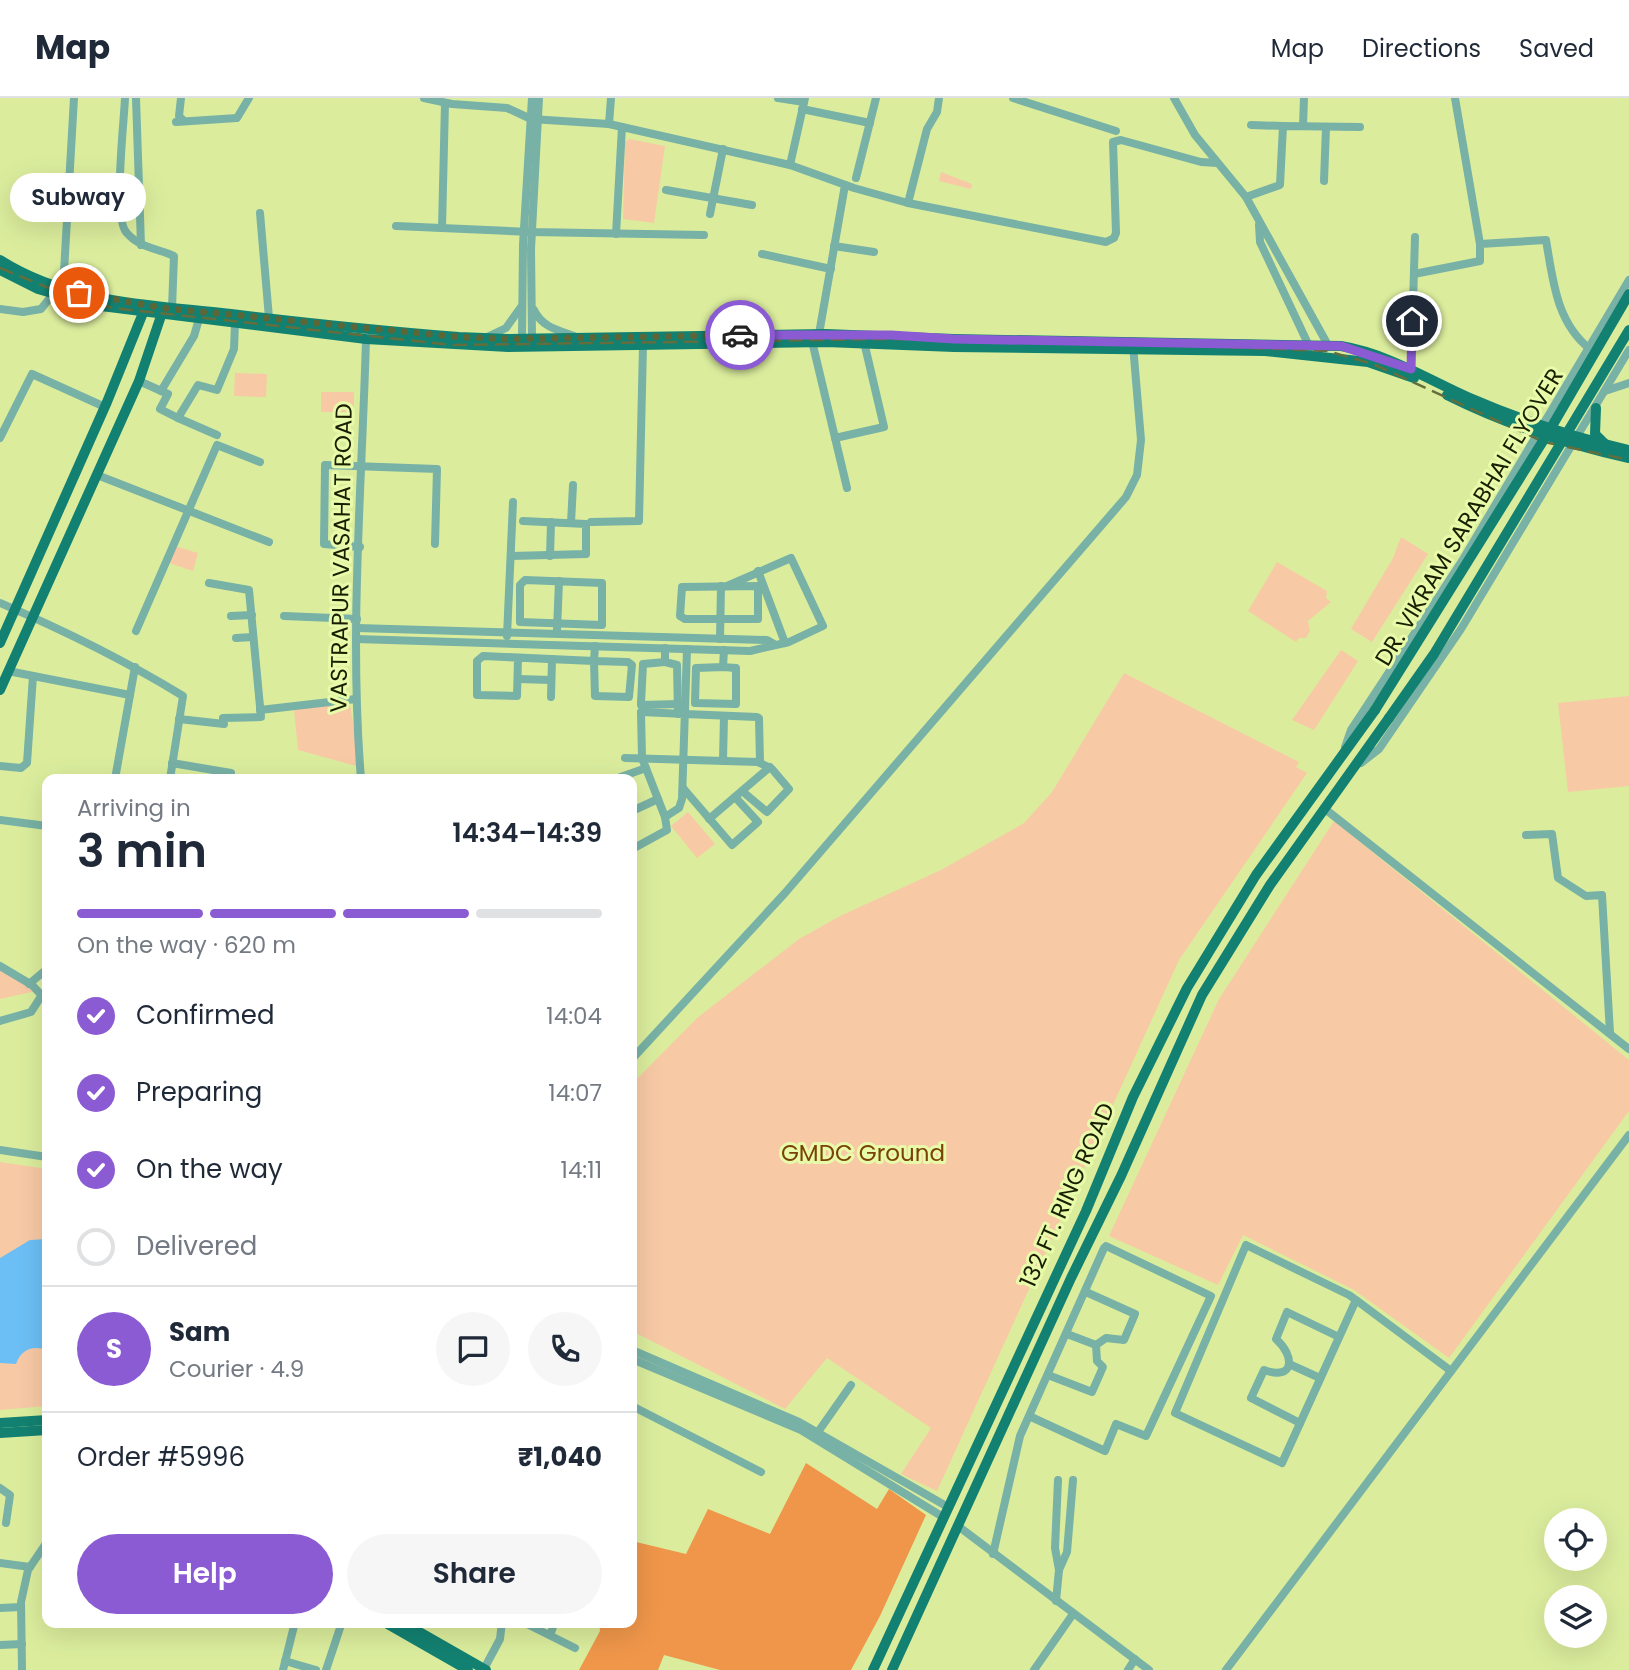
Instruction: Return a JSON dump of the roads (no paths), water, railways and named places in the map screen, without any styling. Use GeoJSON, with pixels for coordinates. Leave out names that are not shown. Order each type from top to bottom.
{"type":"FeatureCollection","features":[{"type":"Feature","properties":{"kind":"main road"},"geometry":{"type":"LineString","coordinates":[[0,260],[58,292]]}},
{"type":"Feature","properties":{"kind":"main road"},"geometry":{"type":"LineString","coordinates":[[0,270],[93,305],[269,318],[527,343],[578,337],[814,337],[1133,344],[1265,351],[1368,362],[1398,371],[1470,407],[1541,429]]}},
{"type":"Feature","properties":{"kind":"main road","name":"DR. VIKRAM SARABHAI FLYOVER"},"geometry":{"type":"LineString","coordinates":[[1341,759],[1375,710],[1548,433],[1629,294]]}},
{"type":"Feature","properties":{"kind":"main road"},"geometry":{"type":"LineString","coordinates":[[0,643],[105,407],[145,309]]}},
{"type":"Feature","properties":{"kind":"main road"},"geometry":{"type":"LineString","coordinates":[[166,310],[199,319],[366,339],[643,345],[814,337],[954,347],[1133,344],[1345,346],[1411,369],[1541,429],[1629,458]]}},
{"type":"Feature","properties":{"kind":"main road"},"geometry":{"type":"LineString","coordinates":[[0,690],[139,381],[166,310]]}},
{"type":"Feature","properties":{"kind":"main road","name":"DR. VIKRAM SARABHAI FLYOVER"},"geometry":{"type":"LineString","coordinates":[[1352,770],[1434,653],[1629,330]]}},
{"type":"Feature","properties":{"kind":"main road"},"geometry":{"type":"LineString","coordinates":[[1596,408],[1595,434],[1606,445]]}},
{"type":"Feature","properties":{"kind":"main road"},"geometry":{"type":"LineString","coordinates":[[1576,442],[1629,450]]}},
{"type":"Feature","properties":{"kind":"main road","name":"132 FT. RING ROAD"},"geometry":{"type":"LineString","coordinates":[[873,1670],[1086,1211],[1133,1097],[1187,988],[1256,875],[1341,759]]}},
{"type":"Feature","properties":{"kind":"main road","name":"132 FT. RING ROAD"},"geometry":{"type":"LineString","coordinates":[[892,1670],[1202,995],[1235,938],[1352,770]]}},
{"type":"Feature","properties":{"kind":"main road"},"geometry":{"type":"LineString","coordinates":[[0,1423],[42,1420]]}},
{"type":"Feature","properties":{"kind":"main road"},"geometry":{"type":"LineString","coordinates":[[0,1433],[42,1430]]}},
{"type":"Feature","properties":{"kind":"main road"},"geometry":{"type":"LineString","coordinates":[[394,1628],[468,1670]]}},
{"type":"Feature","properties":{"kind":"main road"},"geometry":{"type":"LineString","coordinates":[[412,1628],[485,1670]]}},
{"type":"Feature","properties":{"kind":"street"},"geometry":{"type":"LineString","coordinates":[[0,309],[23,312],[41,309],[58,292],[74,98]]}},
{"type":"Feature","properties":{"kind":"street"},"geometry":{"type":"LineString","coordinates":[[125,98],[119,212],[125,231],[141,245],[174,256],[166,310]]}},
{"type":"Feature","properties":{"kind":"street"},"geometry":{"type":"LineString","coordinates":[[136,98],[141,245]]}},
{"type":"Feature","properties":{"kind":"street"},"geometry":{"type":"LineString","coordinates":[[181,98],[180,121],[237,118],[249,98]]}},
{"type":"Feature","properties":{"kind":"street"},"geometry":{"type":"LineString","coordinates":[[424,98],[507,108],[534,119],[609,124],[790,165],[845,185],[908,203],[1106,242],[1114,238],[1115,233],[1113,142],[1121,140],[1201,162],[1217,163]]}},
{"type":"Feature","properties":{"kind":"street"},"geometry":{"type":"LineString","coordinates":[[527,343],[528,232],[534,119],[532,98]]}},
{"type":"Feature","properties":{"kind":"street"},"geometry":{"type":"LineString","coordinates":[[534,119],[539,98]]}},
{"type":"Feature","properties":{"kind":"street"},"geometry":{"type":"LineString","coordinates":[[609,124],[611,98]]}},
{"type":"Feature","properties":{"kind":"street"},"geometry":{"type":"LineString","coordinates":[[778,98],[870,123]]}},
{"type":"Feature","properties":{"kind":"street"},"geometry":{"type":"LineString","coordinates":[[856,178],[876,98]]}},
{"type":"Feature","properties":{"kind":"street"},"geometry":{"type":"LineString","coordinates":[[908,203],[927,129],[937,112],[939,98]]}},
{"type":"Feature","properties":{"kind":"street"},"geometry":{"type":"LineString","coordinates":[[1013,98],[1116,131]]}},
{"type":"Feature","properties":{"kind":"street"},"geometry":{"type":"LineString","coordinates":[[1174,98],[1195,135],[1246,197],[1259,225],[1328,345],[1333,359]]}},
{"type":"Feature","properties":{"kind":"street"},"geometry":{"type":"LineString","coordinates":[[1303,127],[1304,98]]}},
{"type":"Feature","properties":{"kind":"street"},"geometry":{"type":"LineString","coordinates":[[1414,274],[1480,261],[1480,244],[1455,98]]}},
{"type":"Feature","properties":{"kind":"street"},"geometry":{"type":"LineString","coordinates":[[442,228],[450,102]]}},
{"type":"Feature","properties":{"kind":"street"},"geometry":{"type":"LineString","coordinates":[[790,165],[804,103]]}},
{"type":"Feature","properties":{"kind":"street"},"geometry":{"type":"LineString","coordinates":[[1251,125],[1360,127]]}},
{"type":"Feature","properties":{"kind":"street"},"geometry":{"type":"LineString","coordinates":[[1246,197],[1280,185],[1283,126]]}},
{"type":"Feature","properties":{"kind":"street"},"geometry":{"type":"LineString","coordinates":[[616,234],[622,127]]}},
{"type":"Feature","properties":{"kind":"street"},"geometry":{"type":"LineString","coordinates":[[1324,181],[1326,127]]}},
{"type":"Feature","properties":{"kind":"street"},"geometry":{"type":"LineString","coordinates":[[710,214],[723,149]]}},
{"type":"Feature","properties":{"kind":"street"},"geometry":{"type":"LineString","coordinates":[[845,185],[831,269],[814,337],[847,488]]}},
{"type":"Feature","properties":{"kind":"street"},"geometry":{"type":"LineString","coordinates":[[666,190],[752,205]]}},
{"type":"Feature","properties":{"kind":"street"},"geometry":{"type":"LineString","coordinates":[[260,213],[269,318]]}},
{"type":"Feature","properties":{"kind":"street"},"geometry":{"type":"LineString","coordinates":[[1259,225],[1260,242],[1309,344],[1312,357]]}},
{"type":"Feature","properties":{"kind":"street"},"geometry":{"type":"LineString","coordinates":[[396,226],[528,232],[704,235]]}},
{"type":"Feature","properties":{"kind":"street"},"geometry":{"type":"LineString","coordinates":[[1411,369],[1415,237]]}},
{"type":"Feature","properties":{"kind":"street"},"geometry":{"type":"LineString","coordinates":[[1480,244],[1546,240],[1559,306],[1577,338],[1590,349]]}},
{"type":"Feature","properties":{"kind":"street"},"geometry":{"type":"LineString","coordinates":[[834,246],[874,252]]}},
{"type":"Feature","properties":{"kind":"street"},"geometry":{"type":"LineString","coordinates":[[762,254],[831,269]]}},
{"type":"Feature","properties":{"kind":"street"},"geometry":{"type":"LineString","coordinates":[[1341,759],[1351,730],[1462,561],[1629,280]]}},
{"type":"Feature","properties":{"kind":"street"},"geometry":{"type":"LineString","coordinates":[[527,304],[549,328],[578,337]]}},
{"type":"Feature","properties":{"kind":"street"},"geometry":{"type":"LineString","coordinates":[[485,338],[506,328],[527,304]]}},
{"type":"Feature","properties":{"kind":"street"},"geometry":{"type":"LineString","coordinates":[[161,391],[194,336],[199,319]]}},
{"type":"Feature","properties":{"kind":"street"},"geometry":{"type":"LineString","coordinates":[[178,418],[198,385],[217,390],[234,349],[235,323]]}},
{"type":"Feature","properties":{"kind":"street","name":"VASTRAPUR VASAHAT ROAD"},"geometry":{"type":"LineString","coordinates":[[361,774],[356,639],[366,339]]}},
{"type":"Feature","properties":{"kind":"street"},"geometry":{"type":"LineString","coordinates":[[835,438],[884,427],[864,342]]}},
{"type":"Feature","properties":{"kind":"street"},"geometry":{"type":"LineString","coordinates":[[637,1054],[785,893],[1126,497],[1137,475],[1141,440],[1133,344]]}},
{"type":"Feature","properties":{"kind":"street"},"geometry":{"type":"LineString","coordinates":[[591,522],[639,521],[643,345]]}},
{"type":"Feature","properties":{"kind":"street"},"geometry":{"type":"LineString","coordinates":[[1352,770],[1379,749],[1409,708],[1576,442],[1629,351]]}},
{"type":"Feature","properties":{"kind":"street"},"geometry":{"type":"LineString","coordinates":[[0,438],[32,373],[105,407]]}},
{"type":"Feature","properties":{"kind":"street"},"geometry":{"type":"LineString","coordinates":[[139,381],[168,394],[160,410],[217,435]]}},
{"type":"Feature","properties":{"kind":"street"},"geometry":{"type":"LineString","coordinates":[[1605,391],[1629,383]]}},
{"type":"Feature","properties":{"kind":"street"},"geometry":{"type":"LineString","coordinates":[[136,631],[217,445],[260,462]]}},
{"type":"Feature","properties":{"kind":"street"},"geometry":{"type":"LineString","coordinates":[[360,547],[324,544],[324,469],[329,464],[437,469],[435,544]]}},
{"type":"Feature","properties":{"kind":"street"},"geometry":{"type":"LineString","coordinates":[[97,475],[269,542]]}},
{"type":"Feature","properties":{"kind":"street"},"geometry":{"type":"LineString","coordinates":[[571,523],[573,485]]}},
{"type":"Feature","properties":{"kind":"street"},"geometry":{"type":"LineString","coordinates":[[507,644],[513,502]]}},
{"type":"Feature","properties":{"kind":"street"},"geometry":{"type":"LineString","coordinates":[[511,556],[586,554],[587,525],[523,521]]}},
{"type":"Feature","properties":{"kind":"street"},"geometry":{"type":"LineString","coordinates":[[550,556],[551,522]]}},
{"type":"Feature","properties":{"kind":"street"},"geometry":{"type":"LineString","coordinates":[[284,617],[507,632],[594,630],[767,640],[774,644],[785,643],[823,625],[794,559],[786,558],[724,586]]}},
{"type":"Feature","properties":{"kind":"street"},"geometry":{"type":"LineString","coordinates":[[758,571],[785,643]]}},
{"type":"Feature","properties":{"kind":"street"},"geometry":{"type":"LineString","coordinates":[[557,629],[559,580]]}},
{"type":"Feature","properties":{"kind":"street"},"geometry":{"type":"LineString","coordinates":[[557,629],[522,624],[518,620],[520,582],[559,580],[602,583],[602,625],[594,630]]}},
{"type":"Feature","properties":{"kind":"street"},"geometry":{"type":"LineString","coordinates":[[179,719],[224,724],[223,718],[261,717],[249,590],[209,583]]}},
{"type":"Feature","properties":{"kind":"street"},"geometry":{"type":"LineString","coordinates":[[720,639],[724,586]]}},
{"type":"Feature","properties":{"kind":"street"},"geometry":{"type":"LineString","coordinates":[[758,586],[759,618],[720,619],[682,619],[682,587],[758,586]]}},
{"type":"Feature","properties":{"kind":"street"},"geometry":{"type":"LineString","coordinates":[[0,603],[33,615],[135,667],[183,696],[171,774]]}},
{"type":"Feature","properties":{"kind":"street"},"geometry":{"type":"LineString","coordinates":[[230,616],[251,615]]}},
{"type":"Feature","properties":{"kind":"street"},"geometry":{"type":"LineString","coordinates":[[236,638],[253,637]]}},
{"type":"Feature","properties":{"kind":"street"},"geometry":{"type":"LineString","coordinates":[[356,639],[724,650],[769,649],[774,644]]}},
{"type":"Feature","properties":{"kind":"street"},"geometry":{"type":"LineString","coordinates":[[518,658],[515,697],[477,695],[478,659],[518,658],[552,659],[594,661],[631,663],[631,695],[595,696],[594,661],[595,646]]}},
{"type":"Feature","properties":{"kind":"street"},"geometry":{"type":"LineString","coordinates":[[665,648],[665,662]]}},
{"type":"Feature","properties":{"kind":"street"},"geometry":{"type":"LineString","coordinates":[[665,817],[680,806],[683,788],[682,714],[687,649]]}},
{"type":"Feature","properties":{"kind":"street"},"geometry":{"type":"LineString","coordinates":[[723,667],[724,650]]}},
{"type":"Feature","properties":{"kind":"street"},"geometry":{"type":"LineString","coordinates":[[551,697],[552,659]]}},
{"type":"Feature","properties":{"kind":"street"},"geometry":{"type":"LineString","coordinates":[[637,846],[667,830],[665,817],[642,758],[642,666],[646,662],[677,665],[678,704],[682,714]]}},
{"type":"Feature","properties":{"kind":"street"},"geometry":{"type":"LineString","coordinates":[[116,774],[135,667]]}},
{"type":"Feature","properties":{"kind":"street"},"geometry":{"type":"LineString","coordinates":[[736,704],[736,668],[695,667],[694,702],[736,704],[743,707],[745,716]]}},
{"type":"Feature","properties":{"kind":"street"},"geometry":{"type":"LineString","coordinates":[[8,671],[130,695]]}},
{"type":"Feature","properties":{"kind":"street"},"geometry":{"type":"LineString","coordinates":[[0,766],[21,768],[27,763],[33,676]]}},
{"type":"Feature","properties":{"kind":"street"},"geometry":{"type":"LineString","coordinates":[[518,679],[551,680]]}},
{"type":"Feature","properties":{"kind":"street"},"geometry":{"type":"LineString","coordinates":[[260,710],[356,699]]}},
{"type":"Feature","properties":{"kind":"street"},"geometry":{"type":"LineString","coordinates":[[641,707],[678,704]]}},
{"type":"Feature","properties":{"kind":"street"},"geometry":{"type":"LineString","coordinates":[[641,707],[682,714],[760,718],[760,763]]}},
{"type":"Feature","properties":{"kind":"street"},"geometry":{"type":"LineString","coordinates":[[723,761],[724,716]]}},
{"type":"Feature","properties":{"kind":"street"},"geometry":{"type":"LineString","coordinates":[[625,758],[760,763],[770,767],[789,789],[768,812],[742,791]]}},
{"type":"Feature","properties":{"kind":"street"},"geometry":{"type":"LineString","coordinates":[[172,763],[230,774]]}},
{"type":"Feature","properties":{"kind":"street"},"geometry":{"type":"LineString","coordinates":[[709,819],[770,767]]}},
{"type":"Feature","properties":{"kind":"street"},"geometry":{"type":"LineString","coordinates":[[629,774],[646,768]]}},
{"type":"Feature","properties":{"kind":"street"},"geometry":{"type":"LineString","coordinates":[[683,788],[728,843],[734,845],[758,822],[735,797]]}},
{"type":"Feature","properties":{"kind":"street"},"geometry":{"type":"LineString","coordinates":[[637,809],[658,799]]}},
{"type":"Feature","properties":{"kind":"street"},"geometry":{"type":"LineString","coordinates":[[1325,809],[1629,1049]]}},
{"type":"Feature","properties":{"kind":"street"},"geometry":{"type":"LineString","coordinates":[[0,820],[42,825]]}},
{"type":"Feature","properties":{"kind":"street"},"geometry":{"type":"LineString","coordinates":[[1526,835],[1552,834],[1558,878],[1586,896],[1602,895],[1610,1033]]}},
{"type":"Feature","properties":{"kind":"street"},"geometry":{"type":"LineString","coordinates":[[0,966],[42,995]]}},
{"type":"Feature","properties":{"kind":"street"},"geometry":{"type":"LineString","coordinates":[[29,984],[42,973]]}},
{"type":"Feature","properties":{"kind":"street"},"geometry":{"type":"LineString","coordinates":[[0,1021],[31,1012],[42,1001]]}},
{"type":"Feature","properties":{"kind":"street"},"geometry":{"type":"LineString","coordinates":[[1226,1670],[1629,1135]]}},
{"type":"Feature","properties":{"kind":"street"},"geometry":{"type":"LineString","coordinates":[[0,1150],[42,1156]]}},
{"type":"Feature","properties":{"kind":"street"},"geometry":{"type":"LineString","coordinates":[[1356,1300],[1282,1463],[1175,1413],[1246,1245],[1356,1300],[1451,1371]]}},
{"type":"Feature","properties":{"kind":"street"},"geometry":{"type":"LineString","coordinates":[[993,1555],[1020,1436],[1029,1416],[1048,1374],[1107,1246],[1211,1296],[1146,1436],[1116,1424],[1105,1451],[1029,1416]]}},
{"type":"Feature","properties":{"kind":"street"},"geometry":{"type":"LineString","coordinates":[[1086,1292],[1135,1314],[1124,1340],[1106,1338],[1096,1345]]}},
{"type":"Feature","properties":{"kind":"street"},"geometry":{"type":"LineString","coordinates":[[1300,1423],[1251,1398],[1264,1370],[1275,1374],[1284,1372],[1289,1364],[1290,1358],[1285,1347],[1276,1339],[1287,1312],[1339,1337]]}},
{"type":"Feature","properties":{"kind":"street"},"geometry":{"type":"LineString","coordinates":[[1067,1334],[1096,1345]]}},
{"type":"Feature","properties":{"kind":"street"},"geometry":{"type":"LineString","coordinates":[[1048,1374],[1092,1392],[1103,1367],[1097,1360],[1096,1345]]}},
{"type":"Feature","properties":{"kind":"street"},"geometry":{"type":"LineString","coordinates":[[637,1352],[818,1432],[946,1512]]}},
{"type":"Feature","properties":{"kind":"street"},"geometry":{"type":"LineString","coordinates":[[637,1361],[801,1430],[946,1512]]}},
{"type":"Feature","properties":{"kind":"street"},"geometry":{"type":"LineString","coordinates":[[1289,1364],[1320,1378]]}},
{"type":"Feature","properties":{"kind":"street"},"geometry":{"type":"LineString","coordinates":[[818,1432],[851,1385]]}},
{"type":"Feature","properties":{"kind":"street"},"geometry":{"type":"LineString","coordinates":[[637,1409],[761,1472]]}},
{"type":"Feature","properties":{"kind":"street"},"geometry":{"type":"LineString","coordinates":[[1056,1601],[1059,1570],[1055,1548],[1058,1480]]}},
{"type":"Feature","properties":{"kind":"street"},"geometry":{"type":"LineString","coordinates":[[1059,1570],[1067,1552],[1073,1480]]}},
{"type":"Feature","properties":{"kind":"street"},"geometry":{"type":"LineString","coordinates":[[0,1488],[10,1495],[6,1523]]}},
{"type":"Feature","properties":{"kind":"street"},"geometry":{"type":"LineString","coordinates":[[957,1526],[1149,1670]]}},
{"type":"Feature","properties":{"kind":"street"},"geometry":{"type":"LineString","coordinates":[[22,1670],[22,1607],[30,1567],[42,1549]]}},
{"type":"Feature","properties":{"kind":"street"},"geometry":{"type":"LineString","coordinates":[[0,1563],[30,1567]]}},
{"type":"Feature","properties":{"kind":"street"},"geometry":{"type":"LineString","coordinates":[[0,1608],[22,1607]]}},
{"type":"Feature","properties":{"kind":"street"},"geometry":{"type":"LineString","coordinates":[[1034,1670],[1073,1614]]}},
{"type":"Feature","properties":{"kind":"street"},"geometry":{"type":"LineString","coordinates":[[283,1670],[293,1628]]}},
{"type":"Feature","properties":{"kind":"street"},"geometry":{"type":"LineString","coordinates":[[326,1670],[339,1628]]}},
{"type":"Feature","properties":{"kind":"street"},"geometry":{"type":"LineString","coordinates":[[485,1670],[500,1639],[501,1628]]}},
{"type":"Feature","properties":{"kind":"street"},"geometry":{"type":"LineString","coordinates":[[535,1628],[576,1648]]}},
{"type":"Feature","properties":{"kind":"street"},"geometry":{"type":"LineString","coordinates":[[550,1635],[553,1628]]}},
{"type":"Feature","properties":{"kind":"street"},"geometry":{"type":"LineString","coordinates":[[0,1645],[22,1644]]}},
{"type":"Feature","properties":{"kind":"street"},"geometry":{"type":"LineString","coordinates":[[1128,1670],[1135,1659]]}},
{"type":"Feature","properties":{"kind":"street"},"geometry":{"type":"LineString","coordinates":[[285,1661],[316,1670]]}},
{"type":"Feature","properties":{"kind":"water"},"geometry":{"type":"Polygon","coordinates":[[[42,1239],[42,1349],[32,1348],[24,1352],[16,1364],[0,1363],[0,1258],[30,1240],[42,1239]]]}},
{"type":"Feature","properties":{"kind":"railway"},"geometry":{"type":"LineString","coordinates":[[0,268],[73,298],[113,308],[452,345],[892,339],[1099,342],[1327,351],[1373,364],[1544,442],[1629,460]]}},
{"type":"Feature","properties":{"kind":"place","name":"Subway"},"geometry":{"type":"Point","coordinates":[79,293]}},
{"type":"Feature","properties":{"kind":"park label","name":"GMDC Ground"},"geometry":{"type":"Point","coordinates":[863,1153]}}]}
